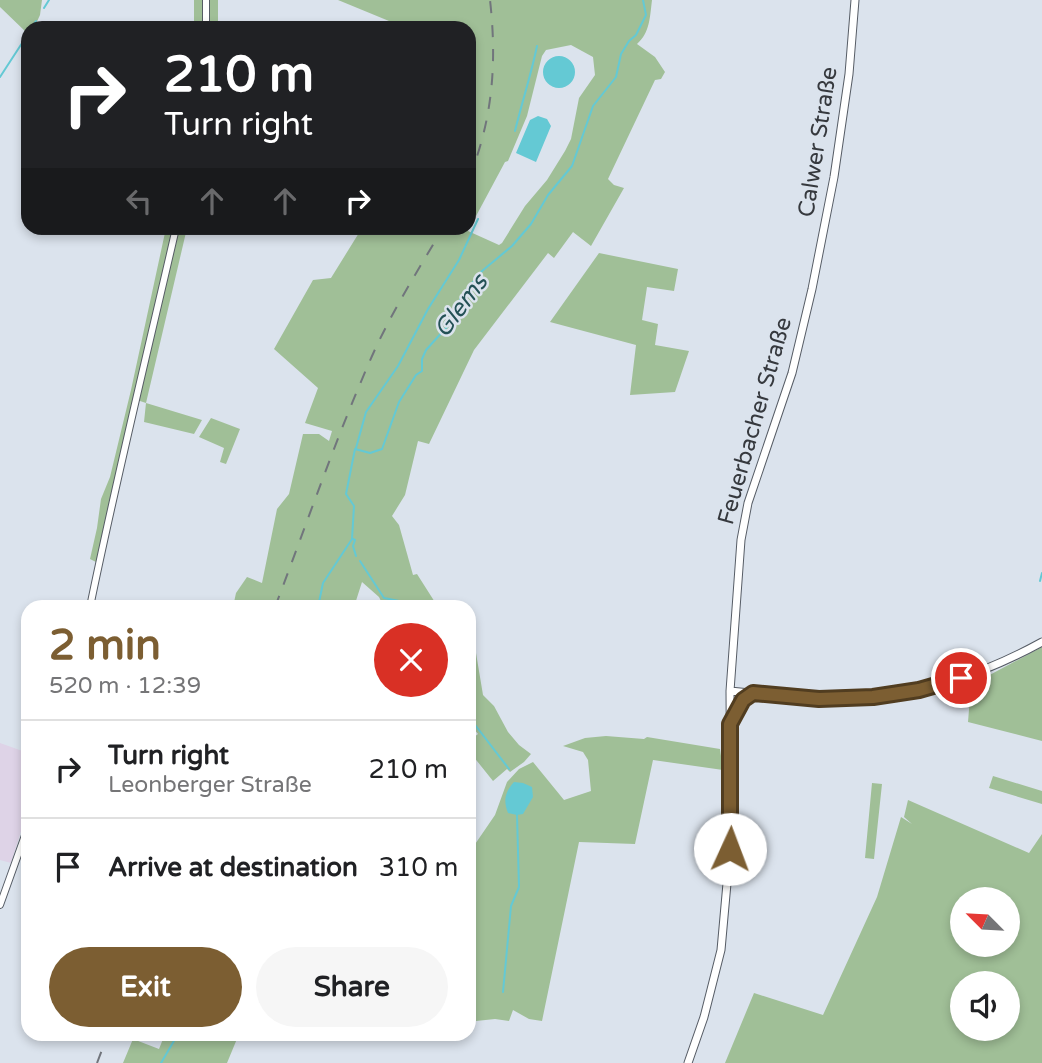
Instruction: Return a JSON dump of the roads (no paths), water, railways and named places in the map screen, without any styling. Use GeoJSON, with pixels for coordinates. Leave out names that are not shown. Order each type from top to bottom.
{"type":"FeatureCollection","features":[{"type":"Feature","properties":{"kind":"main road","name":"Calwer Straße"},"geometry":{"type":"LineString","coordinates":[[812,289],[834,177],[849,74],[855,0]]}},
{"type":"Feature","properties":{"kind":"main road","name":"Feuerbacher Straße"},"geometry":{"type":"LineString","coordinates":[[688,1063],[704,1017],[721,950],[731,839],[730,691],[741,541],[748,503],[792,373],[812,289]]}},
{"type":"Feature","properties":{"kind":"main road"},"geometry":{"type":"LineString","coordinates":[[730,691],[841,699],[896,694],[937,686],[976,673],[1042,642]]}},
{"type":"Feature","properties":{"kind":"main road"},"geometry":{"type":"LineString","coordinates":[[730,724],[740,703],[753,693]]}},
{"type":"Feature","properties":{"kind":"street"},"geometry":{"type":"LineString","coordinates":[[206,0],[206,21]]}},
{"type":"Feature","properties":{"kind":"street"},"geometry":{"type":"LineString","coordinates":[[91,600],[174,235]]}},
{"type":"Feature","properties":{"kind":"street"},"geometry":{"type":"LineString","coordinates":[[0,905],[21,846]]}},
{"type":"Feature","properties":{"kind":"water"},"geometry":{"type":"Polygon","coordinates":[[[559,56],[571,60],[575,72],[571,84],[559,88],[547,84],[543,72],[547,60],[559,56]]]}},
{"type":"Feature","properties":{"kind":"water"},"geometry":{"type":"Polygon","coordinates":[[[538,116],[547,119],[551,126],[536,162],[516,153],[530,120],[538,116]]]}},
{"type":"Feature","properties":{"kind":"water"},"geometry":{"type":"Polygon","coordinates":[[[514,782],[532,787],[533,797],[523,814],[508,813],[506,808],[506,796],[514,782]]]}},
{"type":"Feature","properties":{"kind":"waterway"},"geometry":{"type":"LineString","coordinates":[[44,8],[49,0]]}},
{"type":"Feature","properties":{"kind":"waterway","name":"Glems"},"geometry":{"type":"LineString","coordinates":[[319,600],[323,583],[352,539],[354,506],[346,494],[355,449],[370,453],[382,449],[399,402],[416,375],[422,371],[422,359],[426,350],[454,319],[461,297],[482,271],[512,246],[531,224],[548,195],[572,166],[593,106],[616,77],[621,54],[636,35],[646,15],[643,0]]}},
{"type":"Feature","properties":{"kind":"waterway"},"geometry":{"type":"LineString","coordinates":[[0,77],[21,45]]}},
{"type":"Feature","properties":{"kind":"waterway"},"geometry":{"type":"LineString","coordinates":[[515,131],[537,46]]}},
{"type":"Feature","properties":{"kind":"waterway"},"geometry":{"type":"LineString","coordinates":[[476,223],[478,219]]}},
{"type":"Feature","properties":{"kind":"waterway"},"geometry":{"type":"LineString","coordinates":[[356,448],[366,412],[398,366],[471,235]]}},
{"type":"Feature","properties":{"kind":"waterway"},"geometry":{"type":"LineString","coordinates":[[353,539],[356,556]]}},
{"type":"Feature","properties":{"kind":"waterway"},"geometry":{"type":"LineString","coordinates":[[360,561],[384,598],[394,600]]}},
{"type":"Feature","properties":{"kind":"waterway"},"geometry":{"type":"LineString","coordinates":[[1040,581],[1042,573]]}},
{"type":"Feature","properties":{"kind":"waterway"},"geometry":{"type":"LineString","coordinates":[[476,726],[509,769]]}},
{"type":"Feature","properties":{"kind":"waterway"},"geometry":{"type":"LineString","coordinates":[[503,992],[511,906],[519,887],[517,815]]}},
{"type":"Feature","properties":{"kind":"waterway","name":"Glems"},"geometry":{"type":"LineString","coordinates":[[161,1063],[174,1041]]}},
{"type":"Feature","properties":{"kind":"railway"},"geometry":{"type":"LineString","coordinates":[[476,159],[488,112],[493,68],[490,0]]}},
{"type":"Feature","properties":{"kind":"railway"},"geometry":{"type":"LineString","coordinates":[[278,600],[369,363],[394,311],[439,235]]}},
{"type":"Feature","properties":{"kind":"railway"},"geometry":{"type":"LineString","coordinates":[[97,1063],[105,1041]]}}]}
